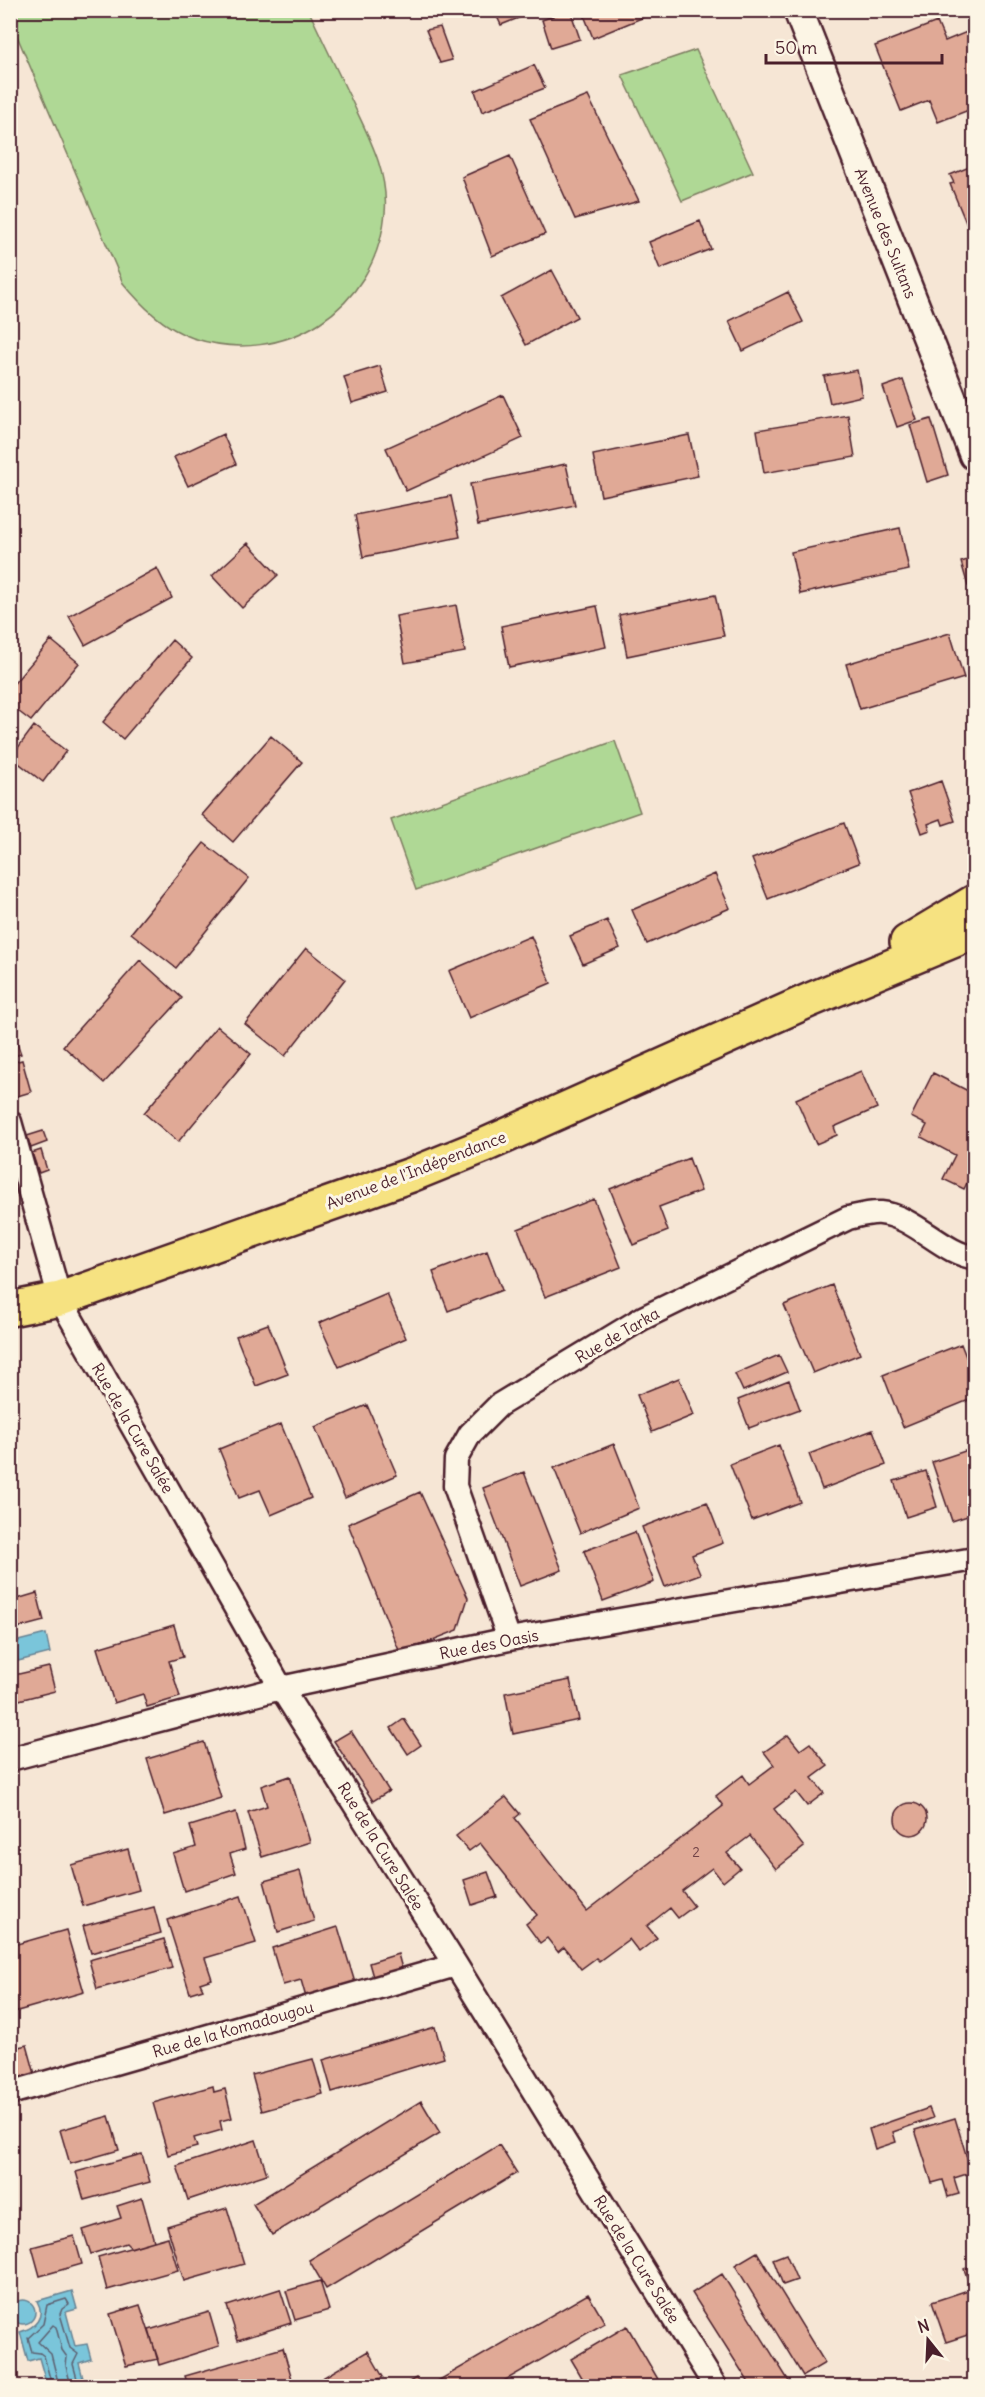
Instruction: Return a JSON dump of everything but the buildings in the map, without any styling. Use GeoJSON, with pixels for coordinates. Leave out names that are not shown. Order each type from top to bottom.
{"type":"FeatureCollection","features":[{"type":"Feature","properties":{"kind":"highway","name":"Avenue de l'Indépendance"},"geometry":{"type":"LineString","coordinates":[[810,1000],[975,902]]}},
{"type":"Feature","properties":{"kind":"highway","name":"Avenue de l'Indépendance"},"geometry":{"type":"LineString","coordinates":[[10,1309],[60,1299],[411,1176],[810,1000],[975,932]]}},
{"type":"Feature","properties":{"kind":"street","name":"Avenue des Sultans"},"geometry":{"type":"LineString","coordinates":[[798,10],[975,456]]}},
{"type":"Feature","properties":{"kind":"street","name":"Rue de la Cure Salée"},"geometry":{"type":"LineString","coordinates":[[10,1122],[60,1299],[280,1688],[456,1965],[715,2386]]}},
{"type":"Feature","properties":{"kind":"street","name":"Rue de Tarka"},"geometry":{"type":"LineString","coordinates":[[510,1639],[455,1486],[456,1459],[470,1434],[499,1404],[643,1318],[848,1218],[880,1213],[917,1226],[951,1248],[969,1257],[975,1257]]}},
{"type":"Feature","properties":{"kind":"street","name":"Rue des Oasis"},"geometry":{"type":"LineString","coordinates":[[10,1759],[280,1688],[510,1639],[975,1559]]}},
{"type":"Feature","properties":{"kind":"street","name":"Rue de la Komadougou"},"geometry":{"type":"LineString","coordinates":[[10,2093],[456,1965]]}},
{"type":"Feature","properties":{"kind":"green space"},"geometry":{"type":"Polygon","coordinates":[[[10,11],[309,11],[370,139],[384,182],[385,213],[378,247],[364,277],[344,303],[320,323],[291,337],[260,345],[227,345],[193,338],[182,334],[154,315],[123,283],[11,22],[10,11]]]}},
{"type":"Feature","properties":{"kind":"green space"},"geometry":{"type":"Polygon","coordinates":[[[696,50],[753,172],[682,201],[622,75],[696,50]]]}},
{"type":"Feature","properties":{"kind":"green space"},"geometry":{"type":"Polygon","coordinates":[[[615,741],[640,812],[416,890],[391,820],[615,741]]]}},
{"type":"Feature","properties":{"kind":"water"},"geometry":{"type":"Polygon","coordinates":[[[46,1634],[50,1653],[18,1661],[14,1642],[46,1634]]]}},
{"type":"Feature","properties":{"kind":"water"},"geometry":{"type":"Polygon","coordinates":[[[72,2291],[77,2309],[66,2312],[75,2346],[87,2344],[91,2359],[79,2363],[85,2386],[47,2386],[39,2358],[28,2361],[20,2332],[34,2325],[40,2317],[37,2301],[72,2291]]]}},
{"type":"Feature","properties":{"kind":"water"},"geometry":{"type":"Polygon","coordinates":[[[18,2300],[28,2300],[35,2307],[35,2317],[28,2324],[18,2324],[11,2317],[11,2307],[18,2300]]]}}]}
